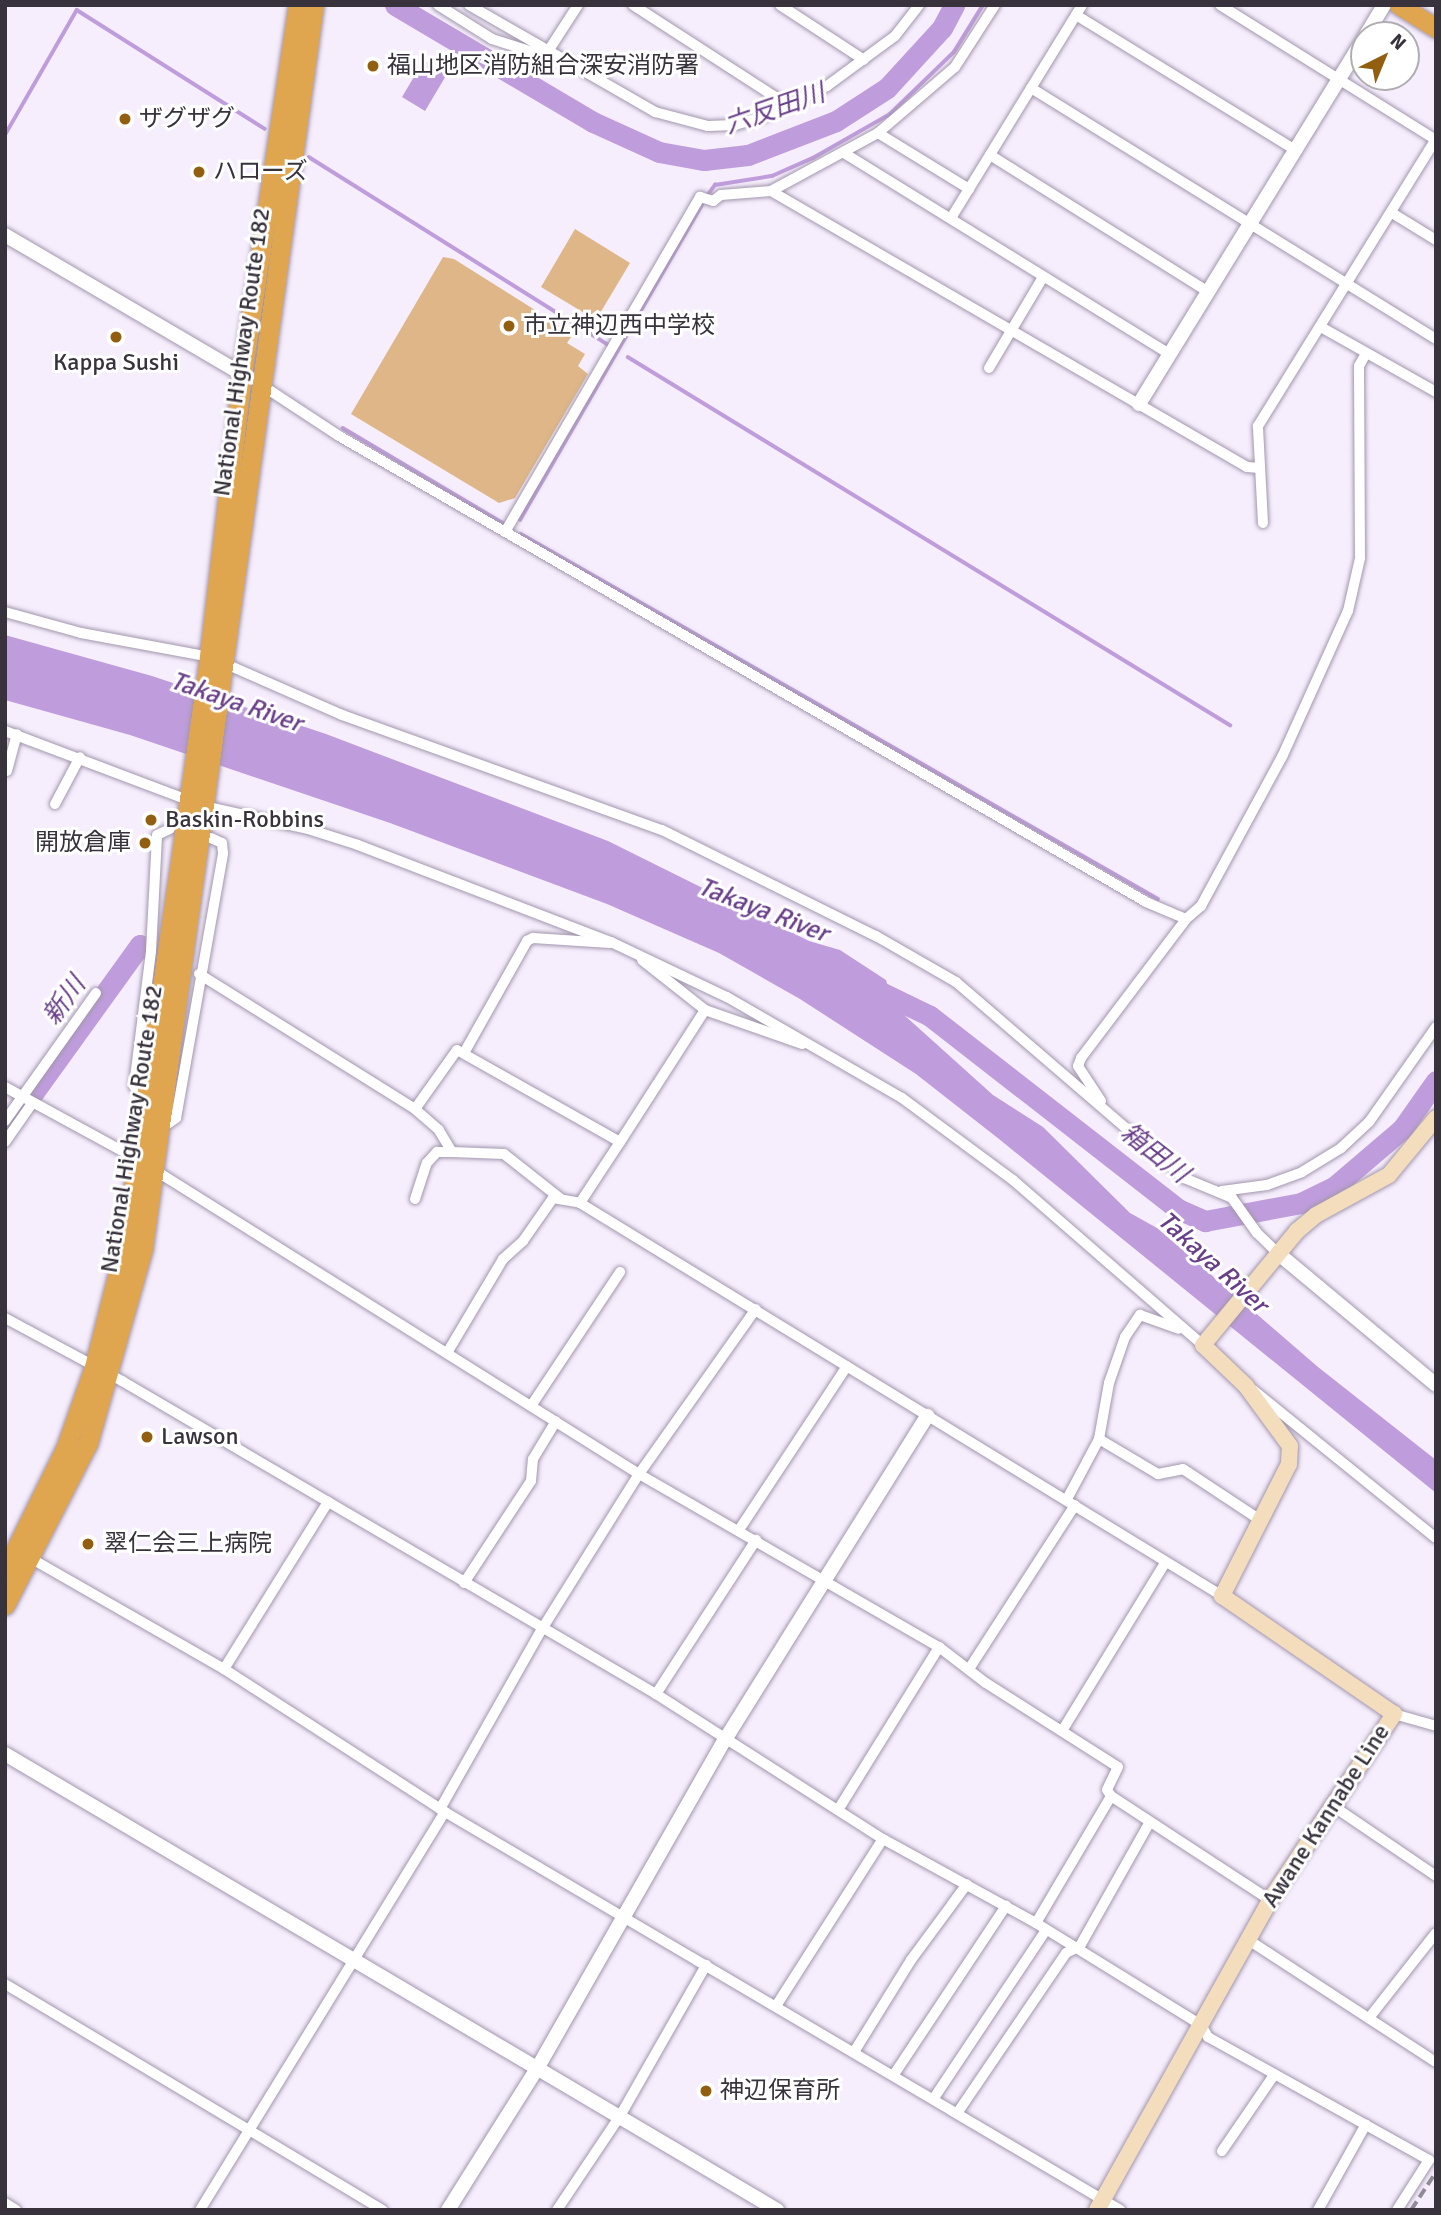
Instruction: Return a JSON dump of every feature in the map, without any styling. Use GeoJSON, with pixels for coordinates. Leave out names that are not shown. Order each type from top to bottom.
{"type":"FeatureCollection","features":[{"type":"Feature","properties":{"kind":"highway","name":"National Highway Route 182"},"geometry":{"type":"LineString","coordinates":[[215,668],[242,374],[298,5]]}},
{"type":"Feature","properties":{"kind":"highway","name":"National Highway Route 182"},"geometry":{"type":"LineString","coordinates":[[5,1605],[32,1559],[88,1443],[125,1245],[146,1164],[159,1130],[197,796],[215,668],[263,386],[314,5]]}},
{"type":"Feature","properties":{"kind":"highway"},"geometry":{"type":"LineString","coordinates":[[1399,5],[1436,28]]}},
{"type":"Feature","properties":{"kind":"highway"},"geometry":{"type":"LineString","coordinates":[[1424,5],[1436,12]]}},
{"type":"Feature","properties":{"kind":"highway","name":"National Highway Route 182"},"geometry":{"type":"LineString","coordinates":[[146,1164],[144,1095],[197,796]]}},
{"type":"Feature","properties":{"kind":"highway","name":"National Highway Route 182"},"geometry":{"type":"LineString","coordinates":[[5,1571],[102,1371]]}},
{"type":"Feature","properties":{"kind":"main road"},"geometry":{"type":"LineString","coordinates":[[1222,1596],[1289,1464],[1290,1446],[1246,1387],[1205,1343],[1276,1257],[1316,1215],[1389,1175],[1436,1118]]}},
{"type":"Feature","properties":{"kind":"main road","name":"Awane Kannabe Line"},"geometry":{"type":"LineString","coordinates":[[1100,2204],[1270,1900],[1329,1804],[1394,1714],[1222,1596]]}},
{"type":"Feature","properties":{"kind":"street"},"geometry":{"type":"LineString","coordinates":[[438,5],[492,39],[545,56],[578,5]]}},
{"type":"Feature","properties":{"kind":"street"},"geometry":{"type":"LineString","coordinates":[[469,5],[548,52],[681,122],[735,125],[789,106],[864,60],[895,36],[919,5]]}},
{"type":"Feature","properties":{"kind":"street"},"geometry":{"type":"LineString","coordinates":[[633,5],[789,106]]}},
{"type":"Feature","properties":{"kind":"street"},"geometry":{"type":"LineString","coordinates":[[780,5],[864,60]]}},
{"type":"Feature","properties":{"kind":"street"},"geometry":{"type":"LineString","coordinates":[[505,532],[700,197],[713,201],[721,195],[771,191],[878,133],[955,67],[995,5]]}},
{"type":"Feature","properties":{"kind":"street"},"geometry":{"type":"LineString","coordinates":[[1220,5],[1436,140],[1258,426],[1263,523]]}},
{"type":"Feature","properties":{"kind":"street"},"geometry":{"type":"LineString","coordinates":[[1374,21],[1384,5]]}},
{"type":"Feature","properties":{"kind":"street"},"geometry":{"type":"LineString","coordinates":[[951,218],[1079,10],[1294,149]]}},
{"type":"Feature","properties":{"kind":"street"},"geometry":{"type":"LineString","coordinates":[[1139,404],[1350,60]]}},
{"type":"Feature","properties":{"kind":"street"},"geometry":{"type":"LineString","coordinates":[[1031,89],[1436,339]]}},
{"type":"Feature","properties":{"kind":"street"},"geometry":{"type":"LineString","coordinates":[[878,133],[969,188]]}},
{"type":"Feature","properties":{"kind":"street"},"geometry":{"type":"LineString","coordinates":[[844,153],[1168,353]]}},
{"type":"Feature","properties":{"kind":"street"},"geometry":{"type":"LineString","coordinates":[[990,155],[1207,291]]}},
{"type":"Feature","properties":{"kind":"street"},"geometry":{"type":"LineString","coordinates":[[771,191],[1247,467],[1259,468]]}},
{"type":"Feature","properties":{"kind":"street"},"geometry":{"type":"LineString","coordinates":[[1392,213],[1436,240]]}},
{"type":"Feature","properties":{"kind":"street"},"geometry":{"type":"LineString","coordinates":[[5,235],[263,386],[339,436],[1134,895],[1186,919]]}},
{"type":"Feature","properties":{"kind":"street"},"geometry":{"type":"LineString","coordinates":[[989,368],[1043,277]]}},
{"type":"Feature","properties":{"kind":"street"},"geometry":{"type":"LineString","coordinates":[[1321,327],[1365,355],[1436,392]]}},
{"type":"Feature","properties":{"kind":"street"},"geometry":{"type":"LineString","coordinates":[[1103,1106],[1078,1066],[1081,1058],[1186,919],[1202,906],[1282,757],[1348,611],[1360,558],[1359,366],[1365,355]]}},
{"type":"Feature","properties":{"kind":"street"},"geometry":{"type":"LineString","coordinates":[[5,612],[215,668],[662,831],[876,936],[956,982],[1184,1178],[1222,1191],[1232,1198],[1276,1257],[1436,1385]]}},
{"type":"Feature","properties":{"kind":"street"},"geometry":{"type":"LineString","coordinates":[[7,771],[11,732],[197,796],[321,833],[640,955],[812,1044],[902,1098],[1013,1180],[1188,1333]]}},
{"type":"Feature","properties":{"kind":"street"},"geometry":{"type":"LineString","coordinates":[[55,804],[80,757]]}},
{"type":"Feature","properties":{"kind":"street"},"geometry":{"type":"LineString","coordinates":[[144,1095],[134,1086],[151,951],[157,835],[170,829]]}},
{"type":"Feature","properties":{"kind":"street"},"geometry":{"type":"LineString","coordinates":[[159,1130],[176,1118],[198,974],[223,853],[222,843],[211,838]]}},
{"type":"Feature","properties":{"kind":"street"},"geometry":{"type":"LineString","coordinates":[[464,1053],[527,941],[533,938],[606,946],[611,942]]}},
{"type":"Feature","properties":{"kind":"street"},"geometry":{"type":"LineString","coordinates":[[640,955],[705,1010],[812,1044]]}},
{"type":"Feature","properties":{"kind":"street"},"geometry":{"type":"LineString","coordinates":[[198,974],[415,1109],[439,1130],[452,1152]]}},
{"type":"Feature","properties":{"kind":"street"},"geometry":{"type":"LineString","coordinates":[[5,1142],[26,1101],[96,993]]}},
{"type":"Feature","properties":{"kind":"street"},"geometry":{"type":"LineString","coordinates":[[580,1203],[705,1010]]}},
{"type":"Feature","properties":{"kind":"street"},"geometry":{"type":"LineString","coordinates":[[1222,1191],[1267,1185],[1302,1172],[1341,1147],[1369,1122],[1436,1027]]}},
{"type":"Feature","properties":{"kind":"street"},"geometry":{"type":"LineString","coordinates":[[415,1109],[457,1050],[620,1142]]}},
{"type":"Feature","properties":{"kind":"street"},"geometry":{"type":"LineString","coordinates":[[5,1087],[26,1101],[146,1164],[639,1474],[940,1647],[969,1669],[1118,1766],[1107,1790],[1111,1796],[1270,1900]]}},
{"type":"Feature","properties":{"kind":"street"},"geometry":{"type":"LineString","coordinates":[[5,1121],[26,1101]]}},
{"type":"Feature","properties":{"kind":"street"},"geometry":{"type":"LineString","coordinates":[[415,1199],[428,1163],[437,1152],[504,1154],[561,1199]]}},
{"type":"Feature","properties":{"kind":"street"},"geometry":{"type":"LineString","coordinates":[[447,1353],[503,1259],[523,1241],[553,1198],[580,1203],[756,1308],[1222,1596]]}},
{"type":"Feature","properties":{"kind":"street"},"geometry":{"type":"LineString","coordinates":[[531,1406],[620,1272]]}},
{"type":"Feature","properties":{"kind":"street"},"geometry":{"type":"LineString","coordinates":[[200,2210],[246,2130],[443,1810],[542,1629],[639,1474],[756,1308]]}},
{"type":"Feature","properties":{"kind":"street"},"geometry":{"type":"LineString","coordinates":[[969,1669],[1071,1502],[1099,1438],[1109,1383],[1125,1337],[1140,1315],[1188,1333],[1205,1343]]}},
{"type":"Feature","properties":{"kind":"street"},"geometry":{"type":"LineString","coordinates":[[5,1318],[102,1371],[656,1694],[883,1839],[1036,1923],[1201,2025],[1208,2037],[1429,2160],[1397,2210]]}},
{"type":"Feature","properties":{"kind":"street"},"geometry":{"type":"LineString","coordinates":[[739,1530],[847,1366]]}},
{"type":"Feature","properties":{"kind":"street"},"geometry":{"type":"LineString","coordinates":[[1246,1387],[1268,1399],[1436,1538]]}},
{"type":"Feature","properties":{"kind":"street"},"geometry":{"type":"LineString","coordinates":[[448,2210],[538,2067],[726,1738],[927,1416]]}},
{"type":"Feature","properties":{"kind":"street"},"geometry":{"type":"LineString","coordinates":[[464,1583],[531,1481],[533,1459],[556,1422]]}},
{"type":"Feature","properties":{"kind":"street"},"geometry":{"type":"LineString","coordinates":[[1099,1438],[1158,1474],[1183,1469],[1260,1520]]}},
{"type":"Feature","properties":{"kind":"street"},"geometry":{"type":"LineString","coordinates":[[224,1670],[328,1502]]}},
{"type":"Feature","properties":{"kind":"street"},"geometry":{"type":"LineString","coordinates":[[656,1694],[756,1540]]}},
{"type":"Feature","properties":{"kind":"street"},"geometry":{"type":"LineString","coordinates":[[32,1559],[224,1670],[443,1810],[854,2052],[895,2073],[1100,2204],[1120,2210]]}},
{"type":"Feature","properties":{"kind":"street"},"geometry":{"type":"LineString","coordinates":[[1062,1731],[1165,1563]]}},
{"type":"Feature","properties":{"kind":"street"},"geometry":{"type":"LineString","coordinates":[[838,1810],[940,1647]]}},
{"type":"Feature","properties":{"kind":"street"},"geometry":{"type":"LineString","coordinates":[[1394,1714],[1436,1726]]}},
{"type":"Feature","properties":{"kind":"street"},"geometry":{"type":"LineString","coordinates":[[5,1754],[777,2210]]}},
{"type":"Feature","properties":{"kind":"street"},"geometry":{"type":"LineString","coordinates":[[1036,1923],[1111,1796]]}},
{"type":"Feature","properties":{"kind":"street"},"geometry":{"type":"LineString","coordinates":[[1329,1804],[1436,1876]]}},
{"type":"Feature","properties":{"kind":"street"},"geometry":{"type":"LineString","coordinates":[[958,2112],[1073,1948],[1080,1946],[1150,1822]]}},
{"type":"Feature","properties":{"kind":"street"},"geometry":{"type":"LineString","coordinates":[[776,2006],[883,1839]]}},
{"type":"Feature","properties":{"kind":"street"},"geometry":{"type":"LineString","coordinates":[[854,2052],[911,1960],[967,1884]]}},
{"type":"Feature","properties":{"kind":"street"},"geometry":{"type":"LineString","coordinates":[[895,2073],[1006,1906]]}},
{"type":"Feature","properties":{"kind":"street"},"geometry":{"type":"LineString","coordinates":[[934,2098],[1046,1930]]}},
{"type":"Feature","properties":{"kind":"street"},"geometry":{"type":"LineString","coordinates":[[1369,2018],[1436,1933]]}},
{"type":"Feature","properties":{"kind":"street"},"geometry":{"type":"LineString","coordinates":[[1247,1939],[1436,2062]]}},
{"type":"Feature","properties":{"kind":"street"},"geometry":{"type":"LineString","coordinates":[[556,2210],[620,2116],[706,1965]]}},
{"type":"Feature","properties":{"kind":"street"},"geometry":{"type":"LineString","coordinates":[[5,1984],[382,2210]]}},
{"type":"Feature","properties":{"kind":"street"},"geometry":{"type":"LineString","coordinates":[[1222,2151],[1274,2076]]}},
{"type":"Feature","properties":{"kind":"street"},"geometry":{"type":"LineString","coordinates":[[1318,2210],[1366,2124]]}},
{"type":"Feature","properties":{"kind":"street"},"geometry":{"type":"LineString","coordinates":[[5,2203],[16,2210]]}},
{"type":"Feature","properties":{"kind":"shaded area"},"geometry":{"type":"Polygon","coordinates":[[[424,60],[447,74],[425,111],[402,97],[424,60]]]}},
{"type":"Feature","properties":{"kind":"shaded area"},"geometry":{"type":"Polygon","coordinates":[[[575,229],[630,263],[596,320],[541,287],[575,229]]]}},
{"type":"Feature","properties":{"kind":"shaded area"},"geometry":{"type":"Polygon","coordinates":[[[443,257],[454,259],[573,334],[567,343],[585,354],[578,366],[588,374],[515,498],[499,503],[351,414],[443,257]]]}},
{"type":"Feature","properties":{"kind":"shaded area"},"geometry":{"type":"Polygon","coordinates":[[[5,635],[152,676],[326,734],[608,841],[809,941],[840,950],[886,980],[893,1005],[993,1095],[1043,1127],[1130,1213],[1157,1228],[1318,1367],[1436,1460],[1436,1493],[916,1074],[800,999],[719,953],[607,904],[390,823],[130,735],[5,700],[5,635]]]}},
{"type":"Feature","properties":{"kind":"waterway","name":"六反田川"},"geometry":{"type":"LineString","coordinates":[[395,5],[593,122],[659,152],[704,160],[748,155],[836,121],[887,88],[942,28],[954,5]]}},
{"type":"Feature","properties":{"kind":"waterway"},"geometry":{"type":"LineString","coordinates":[[707,196],[715,185],[772,176],[813,158],[890,114],[954,52],[983,5]]}},
{"type":"Feature","properties":{"kind":"waterway"},"geometry":{"type":"LineString","coordinates":[[5,135],[77,10],[265,129]]}},
{"type":"Feature","properties":{"kind":"waterway"},"geometry":{"type":"LineString","coordinates":[[309,157],[609,345]]}},
{"type":"Feature","properties":{"kind":"waterway"},"geometry":{"type":"LineString","coordinates":[[520,520],[703,203]]}},
{"type":"Feature","properties":{"kind":"waterway"},"geometry":{"type":"LineString","coordinates":[[628,357],[1230,725]]}},
{"type":"Feature","properties":{"kind":"waterway"},"geometry":{"type":"LineString","coordinates":[[343,428],[505,524]]}},
{"type":"Feature","properties":{"kind":"waterway"},"geometry":{"type":"LineString","coordinates":[[521,534],[1158,899]]}},
{"type":"Feature","properties":{"kind":"waterway","name":"新川"},"geometry":{"type":"LineString","coordinates":[[31,1096],[140,945],[145,948]]}},
{"type":"Feature","properties":{"kind":"waterway","name":"箱田川"},"geometry":{"type":"LineString","coordinates":[[866,985],[930,1016],[1178,1209],[1205,1221],[1301,1203],[1334,1187],[1402,1129],[1436,1081]]}},
{"type":"Feature","properties":{"kind":"waterway","name":"新川"},"geometry":{"type":"LineString","coordinates":[[5,1130],[21,1106]]}},
{"type":"Feature","properties":{"kind":"railway"},"geometry":{"type":"LineString","coordinates":[[1411,2210],[1436,2172]]}},
{"type":"Feature","properties":{"kind":"place","name":"福山地区消防組合深安消防署"},"geometry":{"type":"Point","coordinates":[373,66]}},
{"type":"Feature","properties":{"kind":"place","name":"ザグザグ"},"geometry":{"type":"Point","coordinates":[125,119]}},
{"type":"Feature","properties":{"kind":"place","name":"ハローズ"},"geometry":{"type":"Point","coordinates":[199,172]}},
{"type":"Feature","properties":{"kind":"place","name":"市立神辺西中学校"},"geometry":{"type":"Point","coordinates":[509,326]}},
{"type":"Feature","properties":{"kind":"place","name":"Kappa Sushi"},"geometry":{"type":"Point","coordinates":[116,337]}},
{"type":"Feature","properties":{"kind":"place","name":"Baskin-Robbins"},"geometry":{"type":"Point","coordinates":[151,820]}},
{"type":"Feature","properties":{"kind":"place","name":"開放倉庫"},"geometry":{"type":"Point","coordinates":[145,843]}},
{"type":"Feature","properties":{"kind":"place","name":"Lawson"},"geometry":{"type":"Point","coordinates":[147,1437]}},
{"type":"Feature","properties":{"kind":"place","name":"翠仁会三上病院"},"geometry":{"type":"Point","coordinates":[88,1544]}},
{"type":"Feature","properties":{"kind":"place","name":"神辺保育所"},"geometry":{"type":"Point","coordinates":[706,2091]}},
{"type":"Feature","properties":{"kind":"water label","name":"Takaya River"},"geometry":{"type":"Point","coordinates":[236,703]}},
{"type":"Feature","properties":{"kind":"water label","name":"Takaya River"},"geometry":{"type":"Point","coordinates":[763,911]}},
{"type":"Feature","properties":{"kind":"water label","name":"Takaya River"},"geometry":{"type":"Point","coordinates":[1212,1263]}}]}
